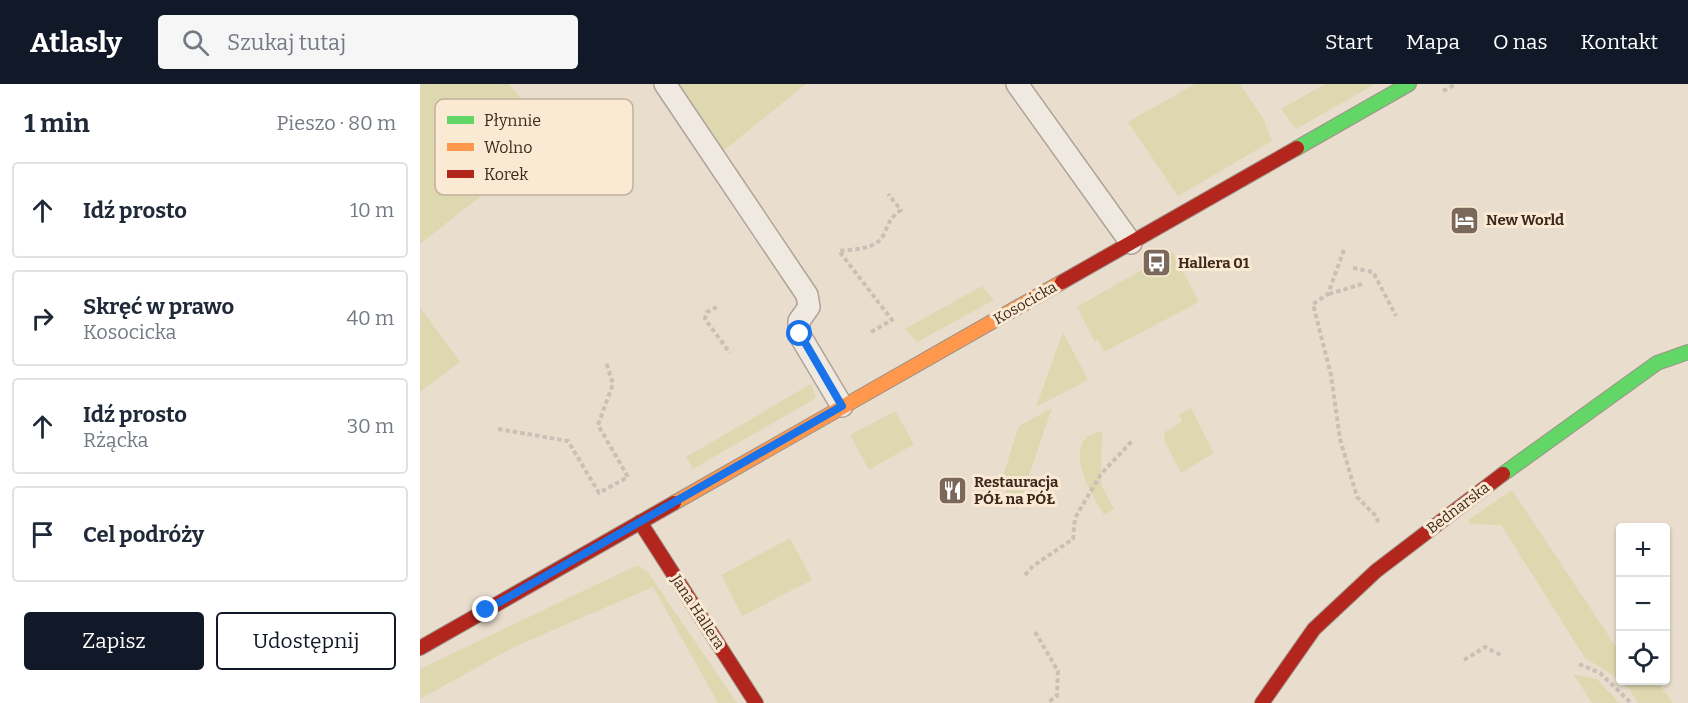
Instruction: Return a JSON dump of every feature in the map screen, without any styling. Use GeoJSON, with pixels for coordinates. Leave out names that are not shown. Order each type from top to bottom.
{"type":"FeatureCollection","features":[{"type":"Feature","properties":{"kind":"street","name":"Kosocicka"},"geometry":{"type":"LineString","coordinates":[[420,648],[1409,84]]}},
{"type":"Feature","properties":{"kind":"street","name":"Bednarska"},"geometry":{"type":"LineString","coordinates":[[1262,703],[1314,628],[1376,571],[1509,470],[1643,373],[1658,363],[1688,352]]}},
{"type":"Feature","properties":{"kind":"street","name":"Jana Hallera"},"geometry":{"type":"LineString","coordinates":[[640,522],[756,703]]}},
{"type":"Feature","properties":{"kind":"lane"},"geometry":{"type":"LineString","coordinates":[[665,84],[807,295],[809,307],[799,321],[800,334],[842,406]]}},
{"type":"Feature","properties":{"kind":"lane"},"geometry":{"type":"LineString","coordinates":[[1017,84],[1131,243]]}},
{"type":"Feature","properties":{"kind":"path"},"geometry":{"type":"LineString","coordinates":[[871,332],[892,320],[839,251],[868,248],[883,237],[890,218],[901,210],[888,194]]}},
{"type":"Feature","properties":{"kind":"path"},"geometry":{"type":"LineString","coordinates":[[1328,294],[1344,250]]}},
{"type":"Feature","properties":{"kind":"path"},"geometry":{"type":"LineString","coordinates":[[1353,268],[1373,272],[1396,316]]}},
{"type":"Feature","properties":{"kind":"path"},"geometry":{"type":"LineString","coordinates":[[1362,284],[1328,294],[1313,304],[1331,375],[1340,439],[1357,497],[1377,517],[1378,527]]}},
{"type":"Feature","properties":{"kind":"path"},"geometry":{"type":"LineString","coordinates":[[717,307],[707,312],[705,319],[730,353]]}},
{"type":"Feature","properties":{"kind":"path"},"geometry":{"type":"LineString","coordinates":[[498,429],[568,441],[599,493],[628,477],[598,425],[613,384],[606,362]]}},
{"type":"Feature","properties":{"kind":"path"},"geometry":{"type":"LineString","coordinates":[[1025,575],[1033,566],[1073,539],[1075,518],[1101,474],[1133,440]]}},
{"type":"Feature","properties":{"kind":"path"},"geometry":{"type":"LineString","coordinates":[[1035,632],[1058,671],[1057,696],[1047,703]]}},
{"type":"Feature","properties":{"kind":"path"},"geometry":{"type":"LineString","coordinates":[[1464,660],[1485,647],[1503,656]]}},
{"type":"Feature","properties":{"kind":"path"},"geometry":{"type":"LineString","coordinates":[[1579,664],[1600,673],[1631,703]]}},
{"type":"Feature","properties":{"kind":"shaded area"},"geometry":{"type":"Polygon","coordinates":[[[420,84],[509,84],[521,99],[435,99],[435,195],[482,195],[420,244],[420,84]]]}},
{"type":"Feature","properties":{"kind":"shaded area"},"geometry":{"type":"Polygon","coordinates":[[[676,84],[806,84],[723,151],[676,84]]]}},
{"type":"Feature","properties":{"kind":"shaded area"},"geometry":{"type":"Polygon","coordinates":[[[1195,84],[1240,84],[1263,118],[1272,141],[1178,196],[1128,122],[1195,84]]]}},
{"type":"Feature","properties":{"kind":"shaded area"},"geometry":{"type":"Polygon","coordinates":[[[1325,84],[1375,84],[1296,129],[1281,109],[1325,84]]]}},
{"type":"Feature","properties":{"kind":"shaded area"},"geometry":{"type":"Polygon","coordinates":[[[1173,252],[1199,302],[1104,352],[1098,340],[1095,342],[1077,307],[1173,252]]]}},
{"type":"Feature","properties":{"kind":"shaded area"},"geometry":{"type":"Polygon","coordinates":[[[982,286],[994,300],[917,342],[905,329],[982,286]]]}},
{"type":"Feature","properties":{"kind":"shaded area"},"geometry":{"type":"Polygon","coordinates":[[[420,307],[460,362],[420,392],[420,307]]]}},
{"type":"Feature","properties":{"kind":"shaded area"},"geometry":{"type":"Polygon","coordinates":[[[1063,332],[1088,380],[1036,407],[1063,332]]]}},
{"type":"Feature","properties":{"kind":"shaded area"},"geometry":{"type":"Polygon","coordinates":[[[811,384],[816,398],[693,469],[686,457],[811,384]]]}},
{"type":"Feature","properties":{"kind":"shaded area"},"geometry":{"type":"Polygon","coordinates":[[[1052,408],[1017,511],[1001,482],[1019,426],[1052,408]]]}},
{"type":"Feature","properties":{"kind":"shaded area"},"geometry":{"type":"Polygon","coordinates":[[[1191,408],[1214,453],[1181,473],[1164,440],[1165,432],[1182,422],[1179,415],[1191,408]]]}},
{"type":"Feature","properties":{"kind":"shaded area"},"geometry":{"type":"Polygon","coordinates":[[[895,411],[914,444],[869,470],[850,435],[895,411]]]}},
{"type":"Feature","properties":{"kind":"shaded area"},"geometry":{"type":"Polygon","coordinates":[[[1102,431],[1101,484],[1114,509],[1104,515],[1088,486],[1080,464],[1082,444],[1088,436],[1102,431]]]}},
{"type":"Feature","properties":{"kind":"shaded area"},"geometry":{"type":"Polygon","coordinates":[[[1512,490],[1616,647],[1616,678],[1585,658],[1501,525],[1471,524],[1468,520],[1512,490]]]}},
{"type":"Feature","properties":{"kind":"shaded area"},"geometry":{"type":"Polygon","coordinates":[[[790,538],[812,580],[742,616],[721,575],[790,538]]]}},
{"type":"Feature","properties":{"kind":"shaded area"},"geometry":{"type":"Polygon","coordinates":[[[638,566],[647,571],[737,703],[718,703],[653,587],[516,646],[420,699],[420,669],[638,566]]]}},
{"type":"Feature","properties":{"kind":"shaded area"},"geometry":{"type":"Polygon","coordinates":[[[1573,674],[1597,679],[1619,703],[1592,703],[1573,674]]]}},
{"type":"Feature","properties":{"kind":"shaded area"},"geometry":{"type":"Polygon","coordinates":[[[1624,685],[1660,685],[1673,703],[1638,703],[1624,685]]]}},
{"type":"Feature","properties":{"kind":"traffic: fast"},"geometry":{"type":"LineString","coordinates":[[1297,148],[1409,84]]}},
{"type":"Feature","properties":{"kind":"traffic: fast"},"geometry":{"type":"LineString","coordinates":[[1503,474],[1657,363],[1688,352]]}},
{"type":"Feature","properties":{"kind":"traffic: slow"},"geometry":{"type":"LineString","coordinates":[[674,503],[1062,282]]}},
{"type":"Feature","properties":{"kind":"traffic: jam"},"geometry":{"type":"LineString","coordinates":[[1062,282],[1297,148]]}},
{"type":"Feature","properties":{"kind":"traffic: jam"},"geometry":{"type":"LineString","coordinates":[[1262,703],[1314,629],[1376,571],[1503,474]]}},
{"type":"Feature","properties":{"kind":"traffic: jam"},"geometry":{"type":"LineString","coordinates":[[420,648],[674,503]]}},
{"type":"Feature","properties":{"kind":"traffic: jam"},"geometry":{"type":"LineString","coordinates":[[640,522],[756,703]]}},
{"type":"Feature","properties":{"kind":"place","name":"New World"},"geometry":{"type":"Point","coordinates":[1465,220]}},
{"type":"Feature","properties":{"kind":"place","name":"Hallera 01"},"geometry":{"type":"Point","coordinates":[1157,263]}},
{"type":"Feature","properties":{"kind":"place","name":"Restauracja PÓŁ na PÓŁ"},"geometry":{"type":"Point","coordinates":[953,491]}},
{"type":"Feature","properties":{"kind":"route"},"geometry":{"type":"LineString","coordinates":[[486,610],[842,406],[800,334]]}}]}
